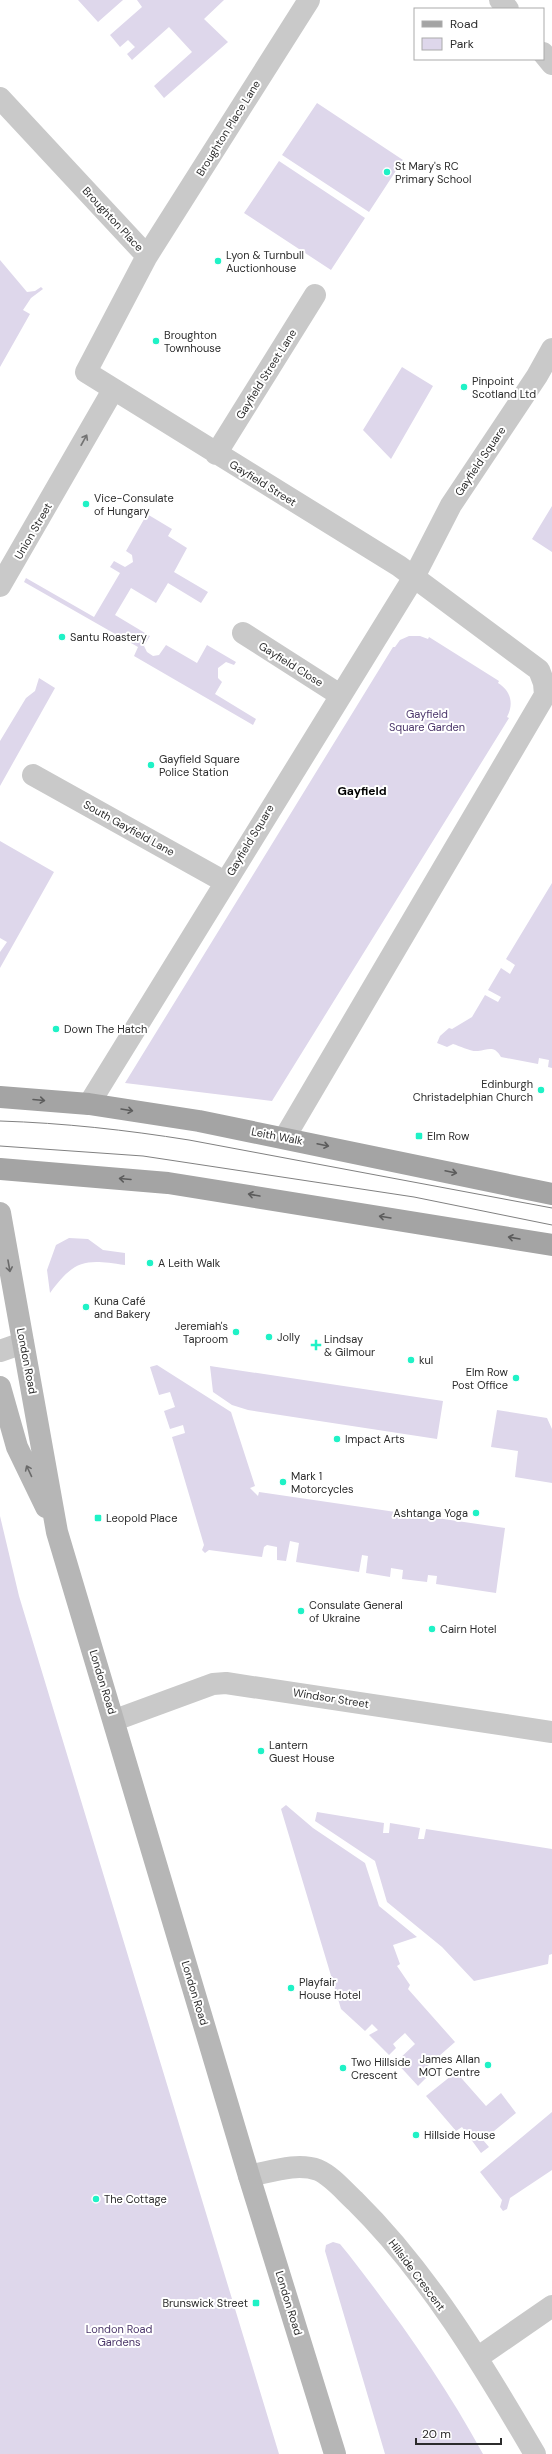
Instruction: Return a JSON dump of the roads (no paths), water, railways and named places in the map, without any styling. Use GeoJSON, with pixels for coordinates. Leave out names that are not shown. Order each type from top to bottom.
{"type":"FeatureCollection","features":[{"type":"Feature","properties":{"kind":"main road","name":"Leith Walk"},"geometry":{"type":"LineString","coordinates":[[0,1097],[89,1104],[199,1121],[285,1137],[552,1194]]}},
{"type":"Feature","properties":{"kind":"main road"},"geometry":{"type":"LineString","coordinates":[[0,1169],[199,1187],[552,1245]]}},
{"type":"Feature","properties":{"kind":"main road","name":"London Road"},"geometry":{"type":"LineString","coordinates":[[0,1214],[57,1532],[115,1720],[249,2176],[335,2454]]}},
{"type":"Feature","properties":{"kind":"main road","name":"London Road"},"geometry":{"type":"LineString","coordinates":[[0,1388],[17,1447],[57,1532]]}},
{"type":"Feature","properties":{"kind":"street","name":"Broughton Place Lane"},"geometry":{"type":"LineString","coordinates":[[147,256],[309,0]]}},
{"type":"Feature","properties":{"kind":"street"},"geometry":{"type":"LineString","coordinates":[[500,0],[507,8]]}},
{"type":"Feature","properties":{"kind":"street"},"geometry":{"type":"LineString","coordinates":[[544,54],[552,64]]}},
{"type":"Feature","properties":{"kind":"street","name":"Broughton Place"},"geometry":{"type":"LineString","coordinates":[[0,98],[147,256],[86,372],[113,390]]}},
{"type":"Feature","properties":{"kind":"street","name":"Gayfield Street Lane"},"geometry":{"type":"LineString","coordinates":[[216,454],[315,295]]}},
{"type":"Feature","properties":{"kind":"street","name":"Gayfield Square"},"geometry":{"type":"LineString","coordinates":[[89,1104],[340,694],[414,577],[451,505],[537,376],[552,349]]}},
{"type":"Feature","properties":{"kind":"street","name":"Gayfield Street"},"geometry":{"type":"LineString","coordinates":[[113,390],[414,577]]}},
{"type":"Feature","properties":{"kind":"street","name":"Union Street"},"geometry":{"type":"LineString","coordinates":[[0,586],[113,390]]}},
{"type":"Feature","properties":{"kind":"street"},"geometry":{"type":"LineString","coordinates":[[285,1137],[545,695],[545,671],[414,577]]}},
{"type":"Feature","properties":{"kind":"street","name":"Gayfield Close"},"geometry":{"type":"LineString","coordinates":[[243,633],[340,694]]}},
{"type":"Feature","properties":{"kind":"street","name":"South Gayfield Lane"},"geometry":{"type":"LineString","coordinates":[[32,775],[225,882]]}},
{"type":"Feature","properties":{"kind":"street"},"geometry":{"type":"LineString","coordinates":[[0,1351],[23,1343]]}},
{"type":"Feature","properties":{"kind":"street","name":"Windsor Street"},"geometry":{"type":"LineString","coordinates":[[115,1720],[213,1684],[226,1683],[552,1732]]}},
{"type":"Feature","properties":{"kind":"street","name":"Hillside Crescent"},"geometry":{"type":"LineString","coordinates":[[249,2176],[299,2167],[313,2169],[328,2176],[388,2236],[415,2270],[476,2358],[535,2454]]}},
{"type":"Feature","properties":{"kind":"street"},"geometry":{"type":"LineString","coordinates":[[476,2358],[552,2306]]}},
{"type":"Feature","properties":{"kind":"tram line"},"geometry":{"type":"LineString","coordinates":[[0,1121],[48,1123],[142,1133],[189,1140],[552,1208]]}},
{"type":"Feature","properties":{"kind":"tram line"},"geometry":{"type":"LineString","coordinates":[[0,1146],[143,1156],[414,1197],[552,1225]]}},
{"type":"Feature","properties":{"kind":"place","name":"St Mary's RC Primary School"},"geometry":{"type":"Point","coordinates":[387,172]}},
{"type":"Feature","properties":{"kind":"place","name":"Lyon & Turnbull Auctionhouse"},"geometry":{"type":"Point","coordinates":[218,261]}},
{"type":"Feature","properties":{"kind":"place","name":"Broughton Townhouse"},"geometry":{"type":"Point","coordinates":[156,341]}},
{"type":"Feature","properties":{"kind":"place","name":"Pinpoint Scotland Ltd"},"geometry":{"type":"Point","coordinates":[464,387]}},
{"type":"Feature","properties":{"kind":"place","name":"Vice-Consulate of Hungary"},"geometry":{"type":"Point","coordinates":[86,504]}},
{"type":"Feature","properties":{"kind":"place","name":"Santu Roastery"},"geometry":{"type":"Point","coordinates":[62,637]}},
{"type":"Feature","properties":{"kind":"place","name":"Gayfield Square Police Station"},"geometry":{"type":"Point","coordinates":[151,765]}},
{"type":"Feature","properties":{"kind":"place","name":"Down The Hatch"},"geometry":{"type":"Point","coordinates":[56,1029]}},
{"type":"Feature","properties":{"kind":"place","name":"Edinburgh Christadelphian Church"},"geometry":{"type":"Point","coordinates":[541,1090]}},
{"type":"Feature","properties":{"kind":"place","name":"Elm Row"},"geometry":{"type":"Point","coordinates":[419,1136]}},
{"type":"Feature","properties":{"kind":"place","name":"A Leith Walk"},"geometry":{"type":"Point","coordinates":[150,1263]}},
{"type":"Feature","properties":{"kind":"place","name":"Kuna Café and Bakery"},"geometry":{"type":"Point","coordinates":[86,1307]}},
{"type":"Feature","properties":{"kind":"place","name":"Jeremiah's Taproom"},"geometry":{"type":"Point","coordinates":[236,1332]}},
{"type":"Feature","properties":{"kind":"place","name":"Jolly"},"geometry":{"type":"Point","coordinates":[269,1337]}},
{"type":"Feature","properties":{"kind":"place","name":"Lindsay & Gilmour"},"geometry":{"type":"Point","coordinates":[316,1345]}},
{"type":"Feature","properties":{"kind":"place","name":"kul"},"geometry":{"type":"Point","coordinates":[411,1360]}},
{"type":"Feature","properties":{"kind":"place","name":"Elm Row Post Office"},"geometry":{"type":"Point","coordinates":[516,1378]}},
{"type":"Feature","properties":{"kind":"place","name":"Impact Arts"},"geometry":{"type":"Point","coordinates":[337,1439]}},
{"type":"Feature","properties":{"kind":"place","name":"Mark 1 Motorcycles"},"geometry":{"type":"Point","coordinates":[283,1482]}},
{"type":"Feature","properties":{"kind":"place","name":"Ashtanga Yoga"},"geometry":{"type":"Point","coordinates":[476,1513]}},
{"type":"Feature","properties":{"kind":"place","name":"Leopold Place"},"geometry":{"type":"Point","coordinates":[98,1518]}},
{"type":"Feature","properties":{"kind":"place","name":"Consulate General of Ukraine"},"geometry":{"type":"Point","coordinates":[301,1611]}},
{"type":"Feature","properties":{"kind":"place","name":"Cairn Hotel"},"geometry":{"type":"Point","coordinates":[432,1629]}},
{"type":"Feature","properties":{"kind":"place","name":"Lantern Guest House"},"geometry":{"type":"Point","coordinates":[261,1751]}},
{"type":"Feature","properties":{"kind":"place","name":"Playfair House Hotel"},"geometry":{"type":"Point","coordinates":[291,1988]}},
{"type":"Feature","properties":{"kind":"place","name":"James Allan MOT Centre"},"geometry":{"type":"Point","coordinates":[488,2065]}},
{"type":"Feature","properties":{"kind":"place","name":"Two Hillside Crescent"},"geometry":{"type":"Point","coordinates":[343,2068]}},
{"type":"Feature","properties":{"kind":"place","name":"Hillside House"},"geometry":{"type":"Point","coordinates":[416,2135]}},
{"type":"Feature","properties":{"kind":"place","name":"The Cottage"},"geometry":{"type":"Point","coordinates":[96,2199]}},
{"type":"Feature","properties":{"kind":"place","name":"Brunswick Street"},"geometry":{"type":"Point","coordinates":[256,2303]}},
{"type":"Feature","properties":{"kind":"district","name":"Gayfield"},"geometry":{"type":"Point","coordinates":[362,791]}},
{"type":"Feature","properties":{"kind":"park label","name":"Gayfield Square Garden"},"geometry":{"type":"Point","coordinates":[427,720]}},
{"type":"Feature","properties":{"kind":"park label","name":"London Road Gardens"},"geometry":{"type":"Point","coordinates":[119,2335]}}]}
